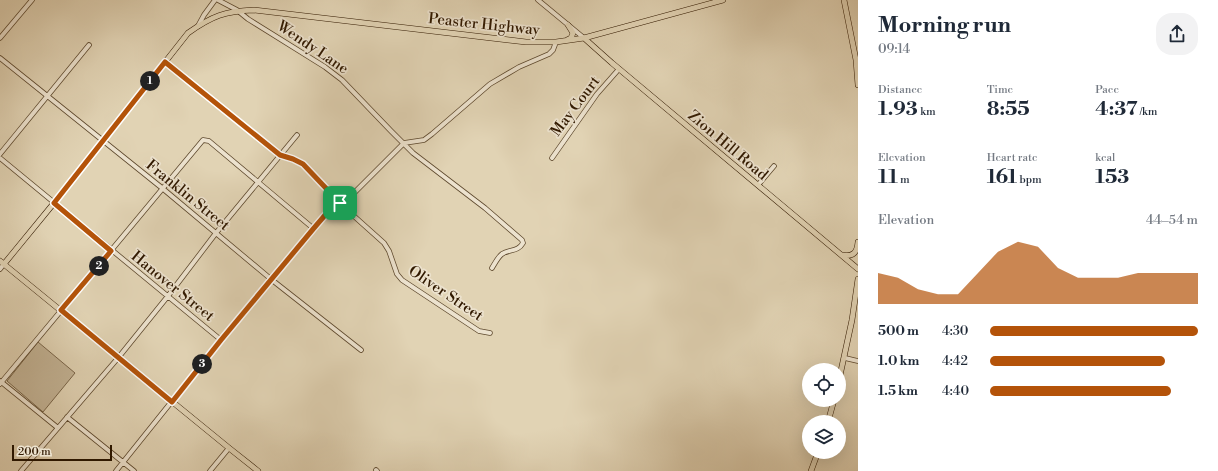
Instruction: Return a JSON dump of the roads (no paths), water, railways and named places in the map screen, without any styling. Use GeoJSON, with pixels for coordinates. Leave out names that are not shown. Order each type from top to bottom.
{"type":"FeatureCollection","features":[{"type":"Feature","properties":{"kind":"main road","name":"Peaster Highway"},"geometry":{"type":"LineString","coordinates":[[2,262],[54,203],[188,33],[212,17],[237,10],[254,10],[526,42],[556,42],[584,38],[708,2],[723,0]]}},
{"type":"Feature","properties":{"kind":"main road"},"geometry":{"type":"LineString","coordinates":[[844,0],[856,60],[858,85]]}},
{"type":"Feature","properties":{"kind":"main road"},"geometry":{"type":"LineString","coordinates":[[566,41],[573,33],[568,25]]}},
{"type":"Feature","properties":{"kind":"main road"},"geometry":{"type":"LineString","coordinates":[[594,47],[592,43],[598,34]]}},
{"type":"Feature","properties":{"kind":"main road","name":"Zion Hill Road"},"geometry":{"type":"LineString","coordinates":[[584,38],[858,269]]}},
{"type":"Feature","properties":{"kind":"main road"},"geometry":{"type":"LineString","coordinates":[[842,255],[847,256],[854,254],[856,252],[858,242]]}},
{"type":"Feature","properties":{"kind":"main road"},"geometry":{"type":"LineString","coordinates":[[2,262],[258,471]]}},
{"type":"Feature","properties":{"kind":"main road"},"geometry":{"type":"LineString","coordinates":[[845,357],[858,279]]}},
{"type":"Feature","properties":{"kind":"main road"},"geometry":{"type":"LineString","coordinates":[[843,363],[853,333],[858,304]]}},
{"type":"Feature","properties":{"kind":"main road"},"geometry":{"type":"LineString","coordinates":[[811,471],[815,459]]}},
{"type":"Feature","properties":{"kind":"street"},"geometry":{"type":"LineString","coordinates":[[0,38],[32,0]]}},
{"type":"Feature","properties":{"kind":"street"},"geometry":{"type":"LineString","coordinates":[[198,26],[204,15],[216,0]]}},
{"type":"Feature","properties":{"kind":"street","name":"Wendy Lane"},"geometry":{"type":"LineString","coordinates":[[216,0],[237,10],[248,19],[325,67],[342,80],[390,132],[404,143],[413,153],[480,204],[522,240],[523,243],[518,249],[505,252],[500,256],[492,268]]}},
{"type":"Feature","properties":{"kind":"street"},"geometry":{"type":"LineString","coordinates":[[538,0],[584,38]]}},
{"type":"Feature","properties":{"kind":"street"},"geometry":{"type":"LineString","coordinates":[[116,471],[221,340],[332,207],[349,198],[404,143],[424,140],[490,84],[519,67],[549,54],[553,50],[556,42]]}},
{"type":"Feature","properties":{"kind":"street"},"geometry":{"type":"LineString","coordinates":[[0,154],[90,44]]}},
{"type":"Feature","properties":{"kind":"street","name":"Franklin Street"},"geometry":{"type":"LineString","coordinates":[[0,58],[162,188],[272,280],[361,350]]}},
{"type":"Feature","properties":{"kind":"street","name":"Oliver Street"},"geometry":{"type":"LineString","coordinates":[[165,62],[280,155],[303,164],[359,222],[384,244],[389,251],[397,274],[402,280],[479,331],[490,333]]}},
{"type":"Feature","properties":{"kind":"street","name":"May Court"},"geometry":{"type":"LineString","coordinates":[[552,158],[597,94],[619,69]]}},
{"type":"Feature","properties":{"kind":"street"},"geometry":{"type":"LineString","coordinates":[[21,471],[118,358],[216,233],[296,135]]}},
{"type":"Feature","properties":{"kind":"street"},"geometry":{"type":"LineString","coordinates":[[58,428],[0,382],[204,140],[209,141],[314,228]]}},
{"type":"Feature","properties":{"kind":"street","name":"Hanover Street"},"geometry":{"type":"LineString","coordinates":[[0,158],[111,251],[221,340]]}},
{"type":"Feature","properties":{"kind":"street"},"geometry":{"type":"LineString","coordinates":[[758,185],[774,166]]}},
{"type":"Feature","properties":{"kind":"street"},"geometry":{"type":"LineString","coordinates":[[0,269],[2,262]]}},
{"type":"Feature","properties":{"kind":"street"},"geometry":{"type":"LineString","coordinates":[[845,357],[858,361]]}},
{"type":"Feature","properties":{"kind":"street"},"geometry":{"type":"LineString","coordinates":[[67,417],[134,471]]}},
{"type":"Feature","properties":{"kind":"street"},"geometry":{"type":"LineString","coordinates":[[210,471],[229,448]]}}]}
